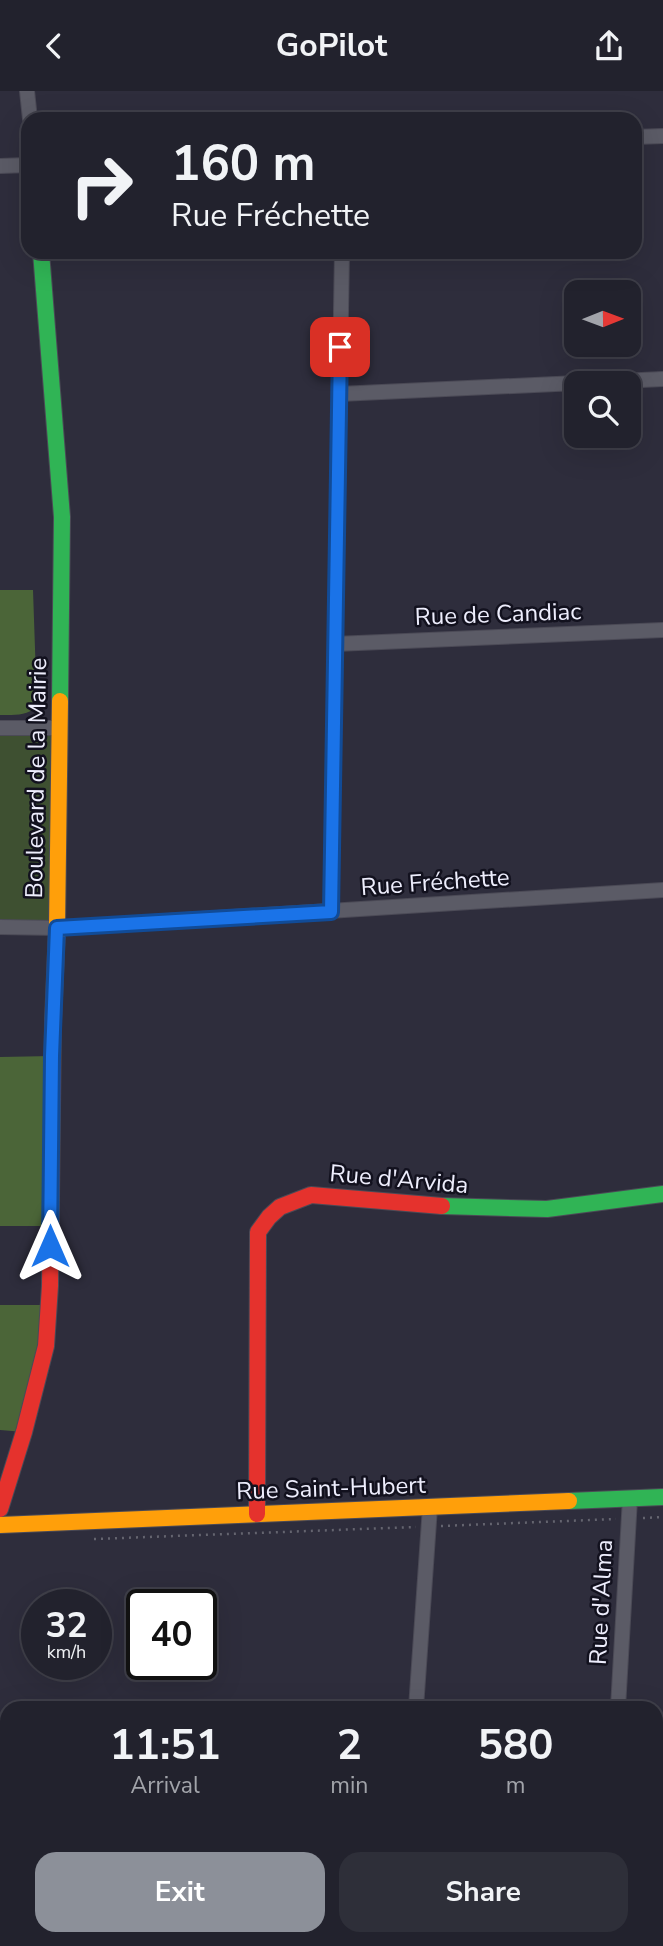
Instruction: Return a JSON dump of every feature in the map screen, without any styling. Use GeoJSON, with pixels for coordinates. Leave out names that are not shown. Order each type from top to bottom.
{"type":"FeatureCollection","features":[{"type":"Feature","properties":{"kind":"street"},"geometry":{"type":"LineString","coordinates":[[27,91],[29,112]]}},
{"type":"Feature","properties":{"kind":"street"},"geometry":{"type":"LineString","coordinates":[[642,137],[663,136]]}},
{"type":"Feature","properties":{"kind":"street"},"geometry":{"type":"LineString","coordinates":[[0,166],[21,165]]}},
{"type":"Feature","properties":{"kind":"street","name":"Boulevard de la Mairie"},"geometry":{"type":"LineString","coordinates":[[0,1509],[24,1432],[46,1346],[50,1286],[62,517],[42,259]]}},
{"type":"Feature","properties":{"kind":"street"},"geometry":{"type":"LineString","coordinates":[[331,912],[342,259]]}},
{"type":"Feature","properties":{"kind":"street"},"geometry":{"type":"LineString","coordinates":[[340,394],[663,379]]}},
{"type":"Feature","properties":{"kind":"street","name":"Rue de Candiac"},"geometry":{"type":"LineString","coordinates":[[335,643],[663,630]]}},
{"type":"Feature","properties":{"kind":"street"},"geometry":{"type":"LineString","coordinates":[[0,728],[60,728]]}},
{"type":"Feature","properties":{"kind":"street","name":"Rue Fréchette"},"geometry":{"type":"LineString","coordinates":[[0,927],[57,928],[663,890]]}},
{"type":"Feature","properties":{"kind":"street","name":"Rue d'Arvida"},"geometry":{"type":"LineString","coordinates":[[257,1514],[258,1232],[269,1215],[287,1202],[312,1195],[482,1209],[532,1210],[589,1205],[663,1193]]}},
{"type":"Feature","properties":{"kind":"street","name":"Rue Saint-Hubert"},"geometry":{"type":"LineString","coordinates":[[0,1525],[663,1497]]}},
{"type":"Feature","properties":{"kind":"street","name":"Rue d'Alma"},"geometry":{"type":"LineString","coordinates":[[618,1701],[630,1498]]}},
{"type":"Feature","properties":{"kind":"street"},"geometry":{"type":"LineString","coordinates":[[417,1701],[430,1507]]}},
{"type":"Feature","properties":{"kind":"path","name":"Rue Saint-Hubert"},"geometry":{"type":"LineString","coordinates":[[95,1539],[663,1517]]}},
{"type":"Feature","properties":{"kind":"green space"},"geometry":{"type":"Polygon","coordinates":[[[0,590],[33,590],[37,707],[20,714],[0,715],[0,590]]]}},
{"type":"Feature","properties":{"kind":"green space"},"geometry":{"type":"Polygon","coordinates":[[[60,728],[57,928],[0,927],[0,732],[60,728]]]}},
{"type":"Feature","properties":{"kind":"green space"},"geometry":{"type":"Polygon","coordinates":[[[52,1056],[50,1226],[0,1226],[0,1057],[52,1056]]]}},
{"type":"Feature","properties":{"kind":"green space"},"geometry":{"type":"Polygon","coordinates":[[[0,1305],[49,1305],[24,1432],[0,1430],[0,1305]]]}},
{"type":"Feature","properties":{"kind":"traffic: fast"},"geometry":{"type":"LineString","coordinates":[[42,259],[62,517],[60,701]]}},
{"type":"Feature","properties":{"kind":"traffic: fast"},"geometry":{"type":"LineString","coordinates":[[442,1206],[547,1209],[663,1194]]}},
{"type":"Feature","properties":{"kind":"traffic: fast"},"geometry":{"type":"LineString","coordinates":[[569,1501],[663,1497]]}},
{"type":"Feature","properties":{"kind":"traffic: slow"},"geometry":{"type":"LineString","coordinates":[[53,1021],[60,701]]}},
{"type":"Feature","properties":{"kind":"traffic: slow"},"geometry":{"type":"LineString","coordinates":[[0,1525],[569,1501]]}},
{"type":"Feature","properties":{"kind":"traffic: jam"},"geometry":{"type":"LineString","coordinates":[[0,1509],[24,1432],[46,1346],[50,1286],[53,1021]]}},
{"type":"Feature","properties":{"kind":"traffic: jam"},"geometry":{"type":"LineString","coordinates":[[257,1514],[258,1232],[280,1207],[311,1195],[442,1206]]}},
{"type":"Feature","properties":{"kind":"route"},"geometry":{"type":"LineString","coordinates":[[50,1246],[52,1056],[57,928],[331,912],[340,347]]}}]}
